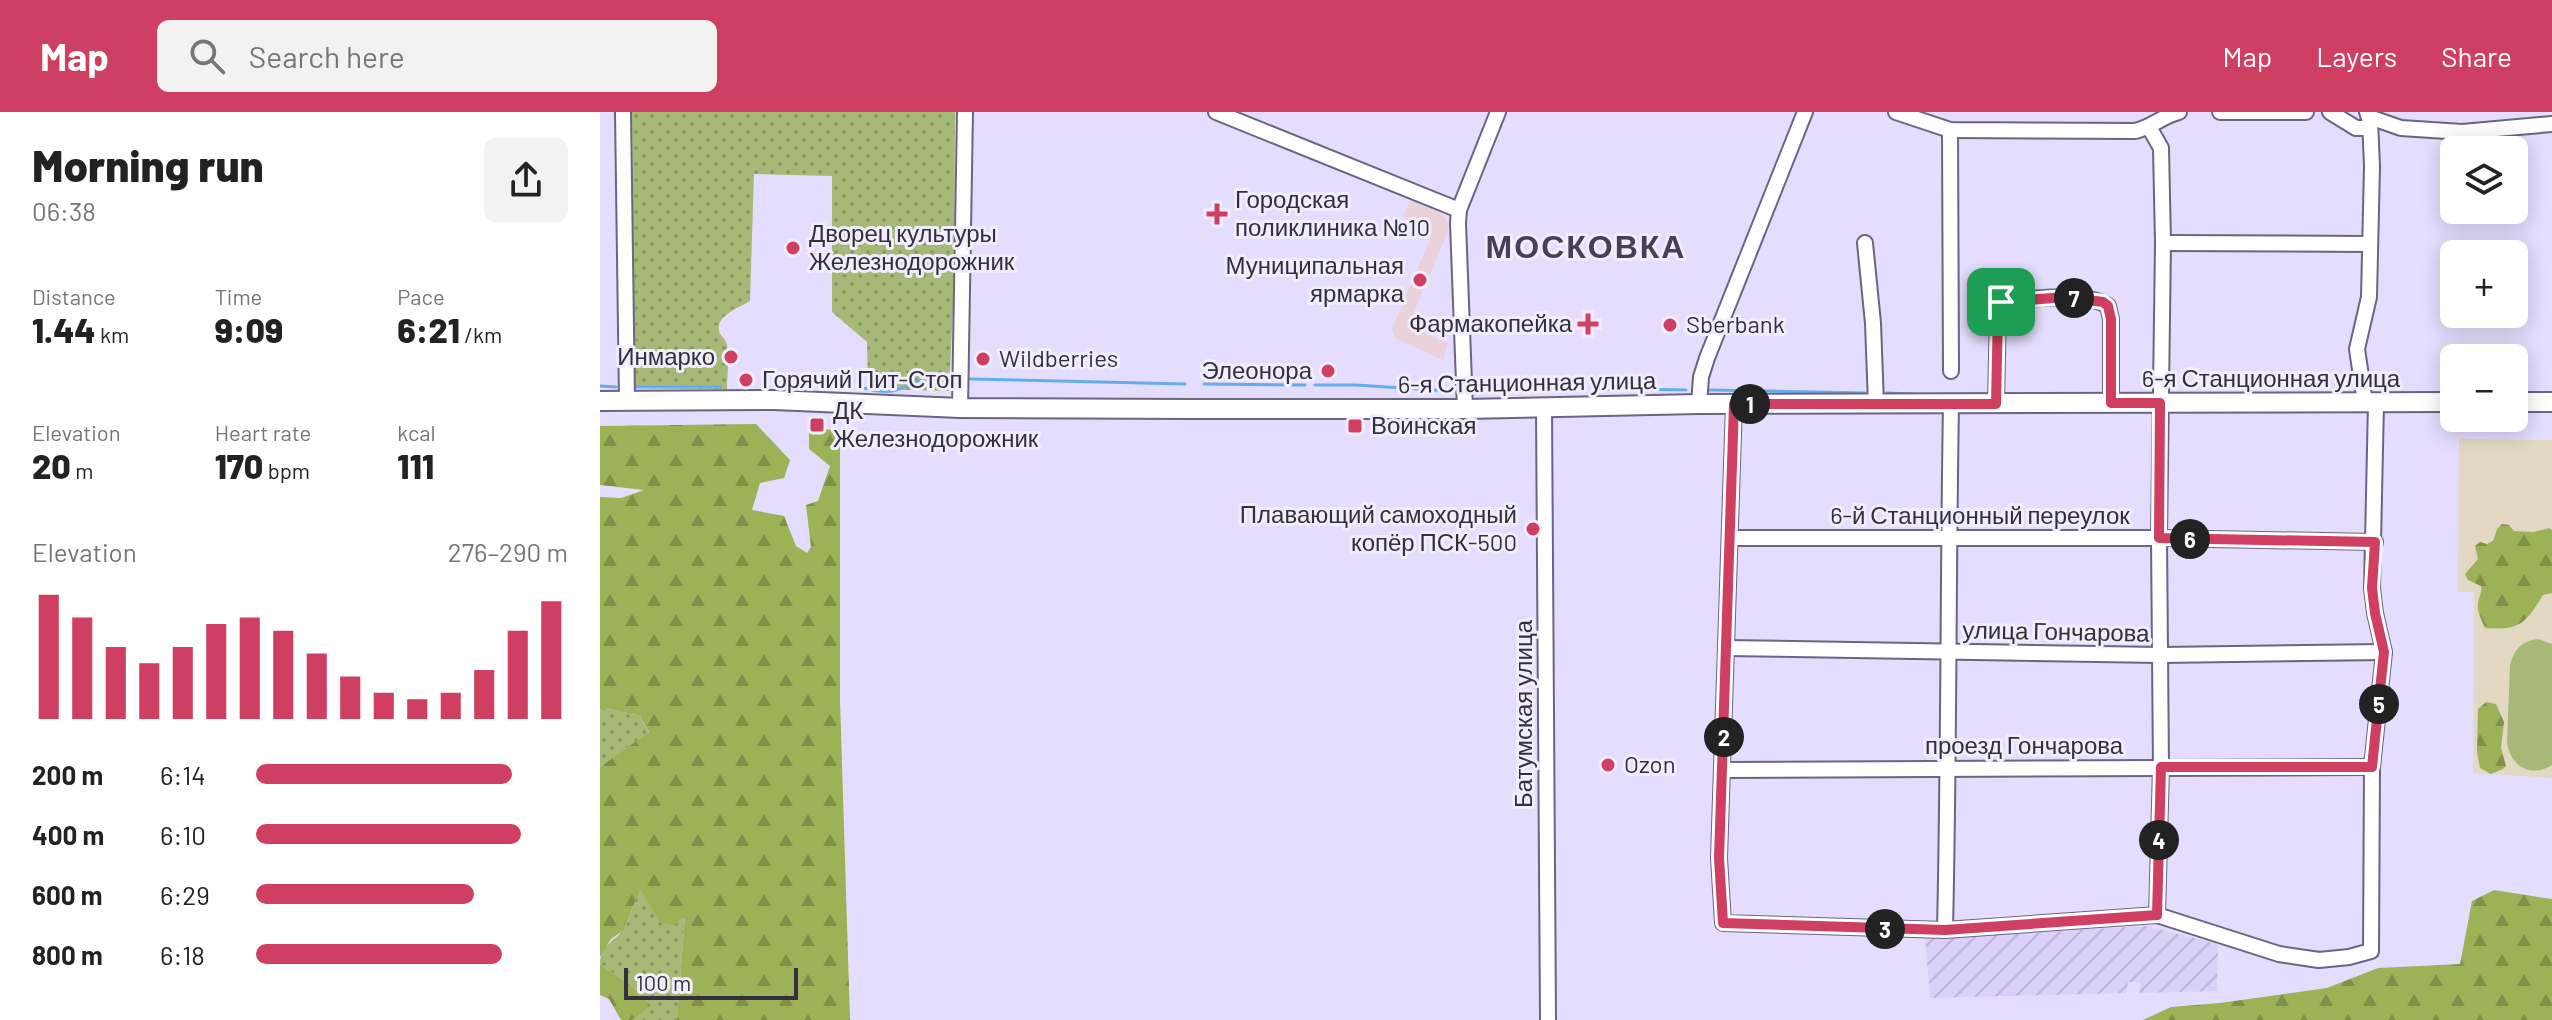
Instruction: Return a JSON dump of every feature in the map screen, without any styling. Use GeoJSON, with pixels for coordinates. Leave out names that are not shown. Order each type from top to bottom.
{"type":"FeatureCollection","features":[{"type":"Feature","properties":{"kind":"main road","name":"6-я Станционная улица"},"geometry":{"type":"LineString","coordinates":[[600,401],[774,400],[960,408],[1465,409],[1699,404],[2440,402]]}},
{"type":"Feature","properties":{"kind":"main road"},"geometry":{"type":"LineString","coordinates":[[2528,402],[2552,402]]}},
{"type":"Feature","properties":{"kind":"street"},"geometry":{"type":"LineString","coordinates":[[623,112],[627,401]]}},
{"type":"Feature","properties":{"kind":"street"},"geometry":{"type":"LineString","coordinates":[[960,408],[965,112]]}},
{"type":"Feature","properties":{"kind":"street"},"geometry":{"type":"LineString","coordinates":[[1216,112],[1459,210]]}},
{"type":"Feature","properties":{"kind":"street"},"geometry":{"type":"LineString","coordinates":[[1465,409],[1459,210],[1498,112]]}},
{"type":"Feature","properties":{"kind":"street"},"geometry":{"type":"LineString","coordinates":[[1699,404],[1701,377],[1707,358],[1805,112]]}},
{"type":"Feature","properties":{"kind":"street"},"geometry":{"type":"LineString","coordinates":[[1896,112],[1950,130],[2135,131],[2179,112]]}},
{"type":"Feature","properties":{"kind":"street"},"geometry":{"type":"LineString","coordinates":[[2220,112],[2306,112]]}},
{"type":"Feature","properties":{"kind":"street"},"geometry":{"type":"LineString","coordinates":[[2330,112],[2356,128],[2365,128],[2368,116]]}},
{"type":"Feature","properties":{"kind":"street"},"geometry":{"type":"LineString","coordinates":[[2368,116],[2401,128],[2462,132],[2552,124]]}},
{"type":"Feature","properties":{"kind":"street"},"geometry":{"type":"LineString","coordinates":[[1734,404],[1719,858],[1723,923],[1945,930],[2157,915],[2279,954],[2319,960],[2371,951],[2372,767],[2384,652],[2372,588],[2375,542],[2371,403],[2357,349],[2369,297],[2368,116]]}},
{"type":"Feature","properties":{"kind":"street"},"geometry":{"type":"LineString","coordinates":[[2149,127],[2161,148],[2163,243],[2159,538],[2161,767],[2157,915]]}},
{"type":"Feature","properties":{"kind":"street"},"geometry":{"type":"LineString","coordinates":[[1950,130],[1951,371]]}},
{"type":"Feature","properties":{"kind":"street"},"geometry":{"type":"LineString","coordinates":[[1865,243],[1873,323],[1876,404]]}},
{"type":"Feature","properties":{"kind":"street"},"geometry":{"type":"LineString","coordinates":[[2163,243],[2370,244]]}},
{"type":"Feature","properties":{"kind":"street"},"geometry":{"type":"LineString","coordinates":[[1996,404],[1998,309],[2001,302],[2066,297],[2103,302],[2108,306],[2111,319],[2111,403]]}},
{"type":"Feature","properties":{"kind":"street"},"geometry":{"type":"LineString","coordinates":[[1945,930],[1951,404]]}},
{"type":"Feature","properties":{"kind":"street","name":"Батумская улица"},"geometry":{"type":"LineString","coordinates":[[1544,408],[1548,1020]]}},
{"type":"Feature","properties":{"kind":"street","name":"6-й Станционный переулок"},"geometry":{"type":"LineString","coordinates":[[1730,538],[2159,538],[2375,542]]}},
{"type":"Feature","properties":{"kind":"street","name":"улица Гончарова"},"geometry":{"type":"LineString","coordinates":[[1726,648],[2161,655],[2384,652]]}},
{"type":"Feature","properties":{"kind":"street","name":"проезд Гончарова"},"geometry":{"type":"LineString","coordinates":[[1723,770],[2372,767]]}},
{"type":"Feature","properties":{"kind":"shaded area","name":"Муниципальная ярмарка"},"geometry":{"type":"Polygon","coordinates":[[[1410,200],[1442,214],[1449,224],[1408,326],[1448,343],[1443,360],[1395,338],[1392,329],[1433,232],[1403,217],[1410,200]]]}},
{"type":"Feature","properties":{"kind":"shaded area"},"geometry":{"type":"Polygon","coordinates":[[[2459,439],[2552,440],[2552,778],[2473,773],[2474,592],[2458,592],[2459,439]]]}},
{"type":"Feature","properties":{"kind":"shaded area"},"geometry":{"type":"Polygon","coordinates":[[[2147,926],[2218,944],[2217,991],[2140,993],[2140,982],[2128,982],[2127,993],[1930,998],[1925,938],[2147,926]]]}},
{"type":"Feature","properties":{"kind":"green space"},"geometry":{"type":"Polygon","coordinates":[[[632,112],[955,112],[954,286],[949,391],[868,389],[867,342],[832,312],[832,176],[754,174],[750,301],[729,313],[719,325],[727,346],[727,389],[634,388],[632,112]]]}},
{"type":"Feature","properties":{"kind":"green space"},"geometry":{"type":"Polygon","coordinates":[[[756,424],[790,460],[784,478],[760,483],[752,510],[784,516],[796,546],[807,553],[811,547],[806,505],[818,501],[830,466],[809,449],[809,429],[854,430],[840,449],[840,700],[850,1020],[677,1020],[685,915],[674,925],[661,923],[640,889],[624,930],[611,939],[600,957],[600,767],[649,732],[640,716],[606,708],[600,710],[600,497],[621,498],[644,490],[600,485],[600,426],[756,424]]]}},
{"type":"Feature","properties":{"kind":"green space"},"geometry":{"type":"Polygon","coordinates":[[[2502,524],[2509,525],[2514,531],[2552,530],[2552,593],[2543,595],[2520,623],[2506,628],[2485,628],[2478,607],[2481,586],[2468,580],[2465,574],[2478,559],[2475,546],[2480,542],[2487,544],[2493,541],[2502,524]]]}},
{"type":"Feature","properties":{"kind":"green space"},"geometry":{"type":"Polygon","coordinates":[[[2538,639],[2552,644],[2552,765],[2530,770],[2517,764],[2507,743],[2510,665],[2520,647],[2538,639]]]}},
{"type":"Feature","properties":{"kind":"green space"},"geometry":{"type":"Polygon","coordinates":[[[2486,702],[2496,704],[2504,722],[2501,748],[2506,766],[2491,774],[2480,768],[2477,752],[2478,709],[2486,702]]]}},
{"type":"Feature","properties":{"kind":"green space"},"geometry":{"type":"Polygon","coordinates":[[[606,708],[640,716],[649,733],[600,767],[600,710],[606,708]]]}},
{"type":"Feature","properties":{"kind":"green space"},"geometry":{"type":"Polygon","coordinates":[[[639,889],[685,914],[677,1020],[632,1020],[650,1006],[634,988],[600,964],[606,947],[625,927],[639,889]]]}},
{"type":"Feature","properties":{"kind":"green space"},"geometry":{"type":"Polygon","coordinates":[[[2494,890],[2552,899],[2552,1020],[2143,1020],[2171,1007],[2327,988],[2378,968],[2460,964],[2472,901],[2494,890]]]}},
{"type":"Feature","properties":{"kind":"green space"},"geometry":{"type":"Polygon","coordinates":[[[600,964],[634,988],[651,1006],[632,1020],[621,1020],[609,999],[600,995],[600,964]]]}},
{"type":"Feature","properties":{"kind":"waterway"},"geometry":{"type":"LineString","coordinates":[[864,388],[884,392],[926,379],[952,376]]}},
{"type":"Feature","properties":{"kind":"waterway"},"geometry":{"type":"LineString","coordinates":[[970,379],[1185,384]]}},
{"type":"Feature","properties":{"kind":"waterway"},"geometry":{"type":"LineString","coordinates":[[1204,384],[1305,385]]}},
{"type":"Feature","properties":{"kind":"waterway"},"geometry":{"type":"LineString","coordinates":[[1315,385],[1449,391]]}},
{"type":"Feature","properties":{"kind":"waterway"},"geometry":{"type":"LineString","coordinates":[[600,386],[616,387]]}},
{"type":"Feature","properties":{"kind":"waterway"},"geometry":{"type":"LineString","coordinates":[[637,387],[721,387]]}},
{"type":"Feature","properties":{"kind":"waterway"},"geometry":{"type":"LineString","coordinates":[[1607,389],[1614,389]]}},
{"type":"Feature","properties":{"kind":"waterway"},"geometry":{"type":"LineString","coordinates":[[1623,389],[1686,390]]}},
{"type":"Feature","properties":{"kind":"waterway"},"geometry":{"type":"LineString","coordinates":[[1472,392],[1552,390]]}},
{"type":"Feature","properties":{"kind":"waterway"},"geometry":{"type":"LineString","coordinates":[[1709,390],[1865,393]]}},
{"type":"Feature","properties":{"kind":"waterway"},"geometry":{"type":"LineString","coordinates":[[1887,393],[1913,394]]}},
{"type":"Feature","properties":{"kind":"place","name":"Городская поликлиника №10"},"geometry":{"type":"Point","coordinates":[1217,214]}},
{"type":"Feature","properties":{"kind":"place","name":"Дворец культуры Железнодорожник"},"geometry":{"type":"Point","coordinates":[793,248]}},
{"type":"Feature","properties":{"kind":"place","name":"Муниципальная ярмарка"},"geometry":{"type":"Point","coordinates":[1420,280]}},
{"type":"Feature","properties":{"kind":"place","name":"Фармакопейка"},"geometry":{"type":"Point","coordinates":[1588,324]}},
{"type":"Feature","properties":{"kind":"place","name":"Sberbank"},"geometry":{"type":"Point","coordinates":[1670,325]}},
{"type":"Feature","properties":{"kind":"place","name":"Инмарко"},"geometry":{"type":"Point","coordinates":[731,357]}},
{"type":"Feature","properties":{"kind":"place","name":"Wildberries"},"geometry":{"type":"Point","coordinates":[983,359]}},
{"type":"Feature","properties":{"kind":"place","name":"Элеонора"},"geometry":{"type":"Point","coordinates":[1328,371]}},
{"type":"Feature","properties":{"kind":"place","name":"Горячий Пит-Стоп"},"geometry":{"type":"Point","coordinates":[746,380]}},
{"type":"Feature","properties":{"kind":"place","name":"ДК Железнодорожник"},"geometry":{"type":"Point","coordinates":[817,425]}},
{"type":"Feature","properties":{"kind":"place","name":"Воинская"},"geometry":{"type":"Point","coordinates":[1355,426]}},
{"type":"Feature","properties":{"kind":"place","name":"Плавающий самоходный копёр ПСК-500"},"geometry":{"type":"Point","coordinates":[1533,529]}},
{"type":"Feature","properties":{"kind":"place","name":"Ozon"},"geometry":{"type":"Point","coordinates":[1608,765]}},
{"type":"Feature","properties":{"kind":"district","name":"МОСКОВКА"},"geometry":{"type":"Point","coordinates":[1586,247]}},
{"type":"Feature","properties":{"kind":"route"},"geometry":{"type":"LineString","coordinates":[[2066,297],[2103,302],[2108,306],[2111,319],[2111,403],[2160,403],[2159,538],[2375,542],[2372,588],[2384,652],[2372,767],[2161,767],[2157,915],[1945,930],[1723,923],[1719,831],[1734,404],[1996,404],[1998,309],[2001,302],[2066,297]]}}]}
